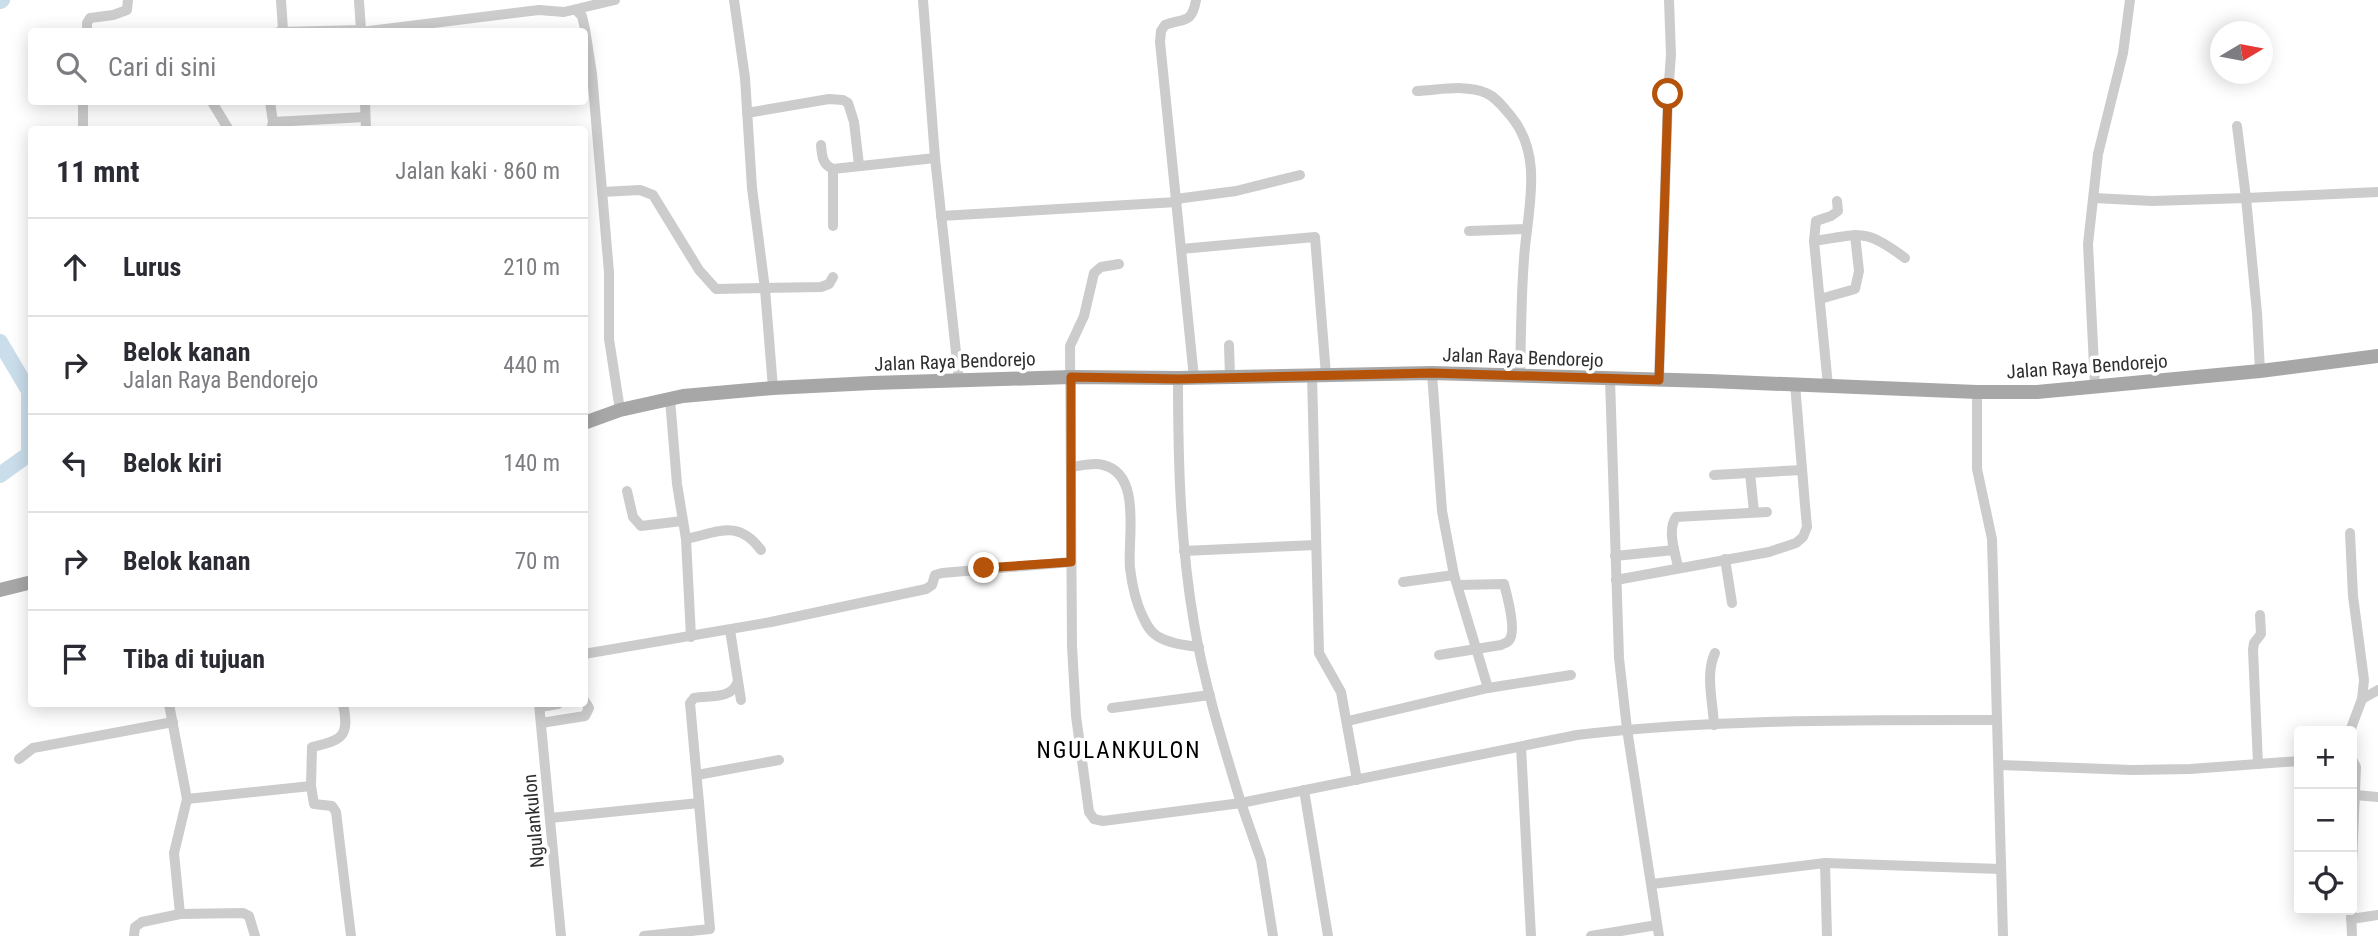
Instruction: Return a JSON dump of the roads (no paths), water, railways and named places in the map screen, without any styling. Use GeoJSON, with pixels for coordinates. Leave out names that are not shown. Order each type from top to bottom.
{"type":"FeatureCollection","features":[{"type":"Feature","properties":{"kind":"main road","name":"Jalan Raya Bendorejo"},"geometry":{"type":"LineString","coordinates":[[588,422],[620,410],[693,395],[773,388],[959,380],[1071,377],[1178,379],[1432,373],[2037,392],[2260,371],[2378,356]]}},
{"type":"Feature","properties":{"kind":"main road"},"geometry":{"type":"LineString","coordinates":[[0,590],[28,583]]}},
{"type":"Feature","properties":{"kind":"street"},"geometry":{"type":"LineString","coordinates":[[87,28],[90,18],[127,10],[128,0]]}},
{"type":"Feature","properties":{"kind":"street"},"geometry":{"type":"LineString","coordinates":[[281,0],[281,28]]}},
{"type":"Feature","properties":{"kind":"street"},"geometry":{"type":"LineString","coordinates":[[382,28],[539,5],[564,12],[615,0]]}},
{"type":"Feature","properties":{"kind":"street"},"geometry":{"type":"LineString","coordinates":[[734,0],[773,388]]}},
{"type":"Feature","properties":{"kind":"street"},"geometry":{"type":"LineString","coordinates":[[923,0],[935,158],[959,380]]}},
{"type":"Feature","properties":{"kind":"street"},"geometry":{"type":"LineString","coordinates":[[1194,378],[1160,42],[1161,31],[1165,25],[1186,21],[1193,14],[1196,0]]}},
{"type":"Feature","properties":{"kind":"street"},"geometry":{"type":"LineString","coordinates":[[1659,380],[1671,55],[1670,0]]}},
{"type":"Feature","properties":{"kind":"street"},"geometry":{"type":"LineString","coordinates":[[2095,386],[2088,256],[2098,154],[2123,53],[2130,0]]}},
{"type":"Feature","properties":{"kind":"street"},"geometry":{"type":"LineString","coordinates":[[359,1],[361,28]]}},
{"type":"Feature","properties":{"kind":"street"},"geometry":{"type":"LineString","coordinates":[[576,10],[582,16],[585,28]]}},
{"type":"Feature","properties":{"kind":"street"},"geometry":{"type":"LineString","coordinates":[[588,48],[609,272],[609,339],[620,410]]}},
{"type":"Feature","properties":{"kind":"street"},"geometry":{"type":"LineString","coordinates":[[1417,91],[1462,89],[1489,94],[1518,124],[1531,164],[1532,183],[1524,259],[1520,377]]}},
{"type":"Feature","properties":{"kind":"street"},"geometry":{"type":"LineString","coordinates":[[747,113],[830,99],[843,100],[848,103],[854,122],[859,165]]}},
{"type":"Feature","properties":{"kind":"street"},"geometry":{"type":"LineString","coordinates":[[83,105],[83,126]]}},
{"type":"Feature","properties":{"kind":"street"},"geometry":{"type":"LineString","coordinates":[[214,105],[227,126]]}},
{"type":"Feature","properties":{"kind":"street"},"geometry":{"type":"LineString","coordinates":[[270,105],[272,126],[365,117]]}},
{"type":"Feature","properties":{"kind":"street"},"geometry":{"type":"LineString","coordinates":[[365,105],[366,126]]}},
{"type":"Feature","properties":{"kind":"street"},"geometry":{"type":"LineString","coordinates":[[2237,126],[2246,198],[2260,371]]}},
{"type":"Feature","properties":{"kind":"street"},"geometry":{"type":"LineString","coordinates":[[821,145],[823,159],[827,166],[833,169],[935,158]]}},
{"type":"Feature","properties":{"kind":"street"},"geometry":{"type":"LineString","coordinates":[[833,169],[833,226]]}},
{"type":"Feature","properties":{"kind":"street"},"geometry":{"type":"LineString","coordinates":[[941,216],[1177,200],[1236,191],[1300,175]]}},
{"type":"Feature","properties":{"kind":"street"},"geometry":{"type":"LineString","coordinates":[[602,192],[640,190],[653,195],[699,270],[716,289],[821,287],[829,284],[833,277]]}},
{"type":"Feature","properties":{"kind":"street"},"geometry":{"type":"LineString","coordinates":[[2094,198],[2152,201],[2378,191]]}},
{"type":"Feature","properties":{"kind":"street"},"geometry":{"type":"LineString","coordinates":[[1828,386],[1814,241],[1816,221],[1838,211],[1837,201]]}},
{"type":"Feature","properties":{"kind":"street"},"geometry":{"type":"LineString","coordinates":[[1469,231],[1527,229]]}},
{"type":"Feature","properties":{"kind":"street"},"geometry":{"type":"LineString","coordinates":[[1814,241],[1867,234],[1879,239],[1905,258]]}},
{"type":"Feature","properties":{"kind":"street"},"geometry":{"type":"LineString","coordinates":[[1820,299],[1849,293],[1855,289],[1858,271],[1855,235]]}},
{"type":"Feature","properties":{"kind":"street"},"geometry":{"type":"LineString","coordinates":[[1181,249],[1315,237],[1319,375],[1316,545],[1319,653],[1336,682],[1348,721],[1357,780]]}},
{"type":"Feature","properties":{"kind":"street"},"geometry":{"type":"LineString","coordinates":[[1119,264],[1101,267],[1094,273],[1084,316],[1070,346],[1071,562],[1076,716],[1088,805],[1094,819],[1103,821],[1241,803],[1577,735],[1627,729],[1822,720],[1996,720]]}},
{"type":"Feature","properties":{"kind":"street"},"geometry":{"type":"LineString","coordinates":[[1229,345],[1230,377]]}},
{"type":"Feature","properties":{"kind":"street"},"geometry":{"type":"LineString","coordinates":[[1432,373],[1443,511],[1456,580],[1488,688]]}},
{"type":"Feature","properties":{"kind":"street"},"geometry":{"type":"LineString","coordinates":[[1178,379],[1184,551],[1199,647],[1241,803],[1261,859],[1273,936]]}},
{"type":"Feature","properties":{"kind":"street"},"geometry":{"type":"LineString","coordinates":[[1591,936],[1658,931],[1627,729],[1619,658],[1610,380]]}},
{"type":"Feature","properties":{"kind":"street"},"geometry":{"type":"LineString","coordinates":[[1616,580],[1769,552],[1796,543],[1803,537],[1807,527],[1795,384]]}},
{"type":"Feature","properties":{"kind":"street"},"geometry":{"type":"LineString","coordinates":[[1977,392],[1977,469],[1992,539],[2003,936]]}},
{"type":"Feature","properties":{"kind":"street"},"geometry":{"type":"LineString","coordinates":[[670,400],[686,539],[691,637]]}},
{"type":"Feature","properties":{"kind":"street"},"geometry":{"type":"LineString","coordinates":[[1071,467],[1101,464],[1116,472],[1127,491],[1132,512],[1129,566],[1136,603],[1150,631],[1158,637],[1199,647]]}},
{"type":"Feature","properties":{"kind":"street"},"geometry":{"type":"LineString","coordinates":[[1714,475],[1802,470]]}},
{"type":"Feature","properties":{"kind":"street"},"geometry":{"type":"LineString","coordinates":[[1750,473],[1754,512]]}},
{"type":"Feature","properties":{"kind":"street"},"geometry":{"type":"LineString","coordinates":[[627,491],[633,517],[641,526],[682,522]]}},
{"type":"Feature","properties":{"kind":"street"},"geometry":{"type":"LineString","coordinates":[[1678,567],[1674,550],[1673,522],[1676,517],[1767,512]]}},
{"type":"Feature","properties":{"kind":"street"},"geometry":{"type":"LineString","coordinates":[[686,539],[738,530],[747,533],[761,550]]}},
{"type":"Feature","properties":{"kind":"street"},"geometry":{"type":"LineString","coordinates":[[2350,533],[2353,596],[2364,680],[2362,699],[2352,726]]}},
{"type":"Feature","properties":{"kind":"street"},"geometry":{"type":"LineString","coordinates":[[1184,551],[1316,545]]}},
{"type":"Feature","properties":{"kind":"street"},"geometry":{"type":"LineString","coordinates":[[1615,556],[1674,550]]}},
{"type":"Feature","properties":{"kind":"street"},"geometry":{"type":"LineString","coordinates":[[1724,559],[1731,603]]}},
{"type":"Feature","properties":{"kind":"street"},"geometry":{"type":"LineString","coordinates":[[588,653],[730,630],[926,589],[932,585],[935,575],[942,573],[1071,562]]}},
{"type":"Feature","properties":{"kind":"street"},"geometry":{"type":"LineString","coordinates":[[1403,582],[1456,580],[1501,583],[1505,587],[1512,636],[1508,642],[1439,655]]}},
{"type":"Feature","properties":{"kind":"street"},"geometry":{"type":"LineString","coordinates":[[2258,764],[2253,650],[2254,643],[2261,634],[2260,615]]}},
{"type":"Feature","properties":{"kind":"street"},"geometry":{"type":"LineString","coordinates":[[730,630],[741,700]]}},
{"type":"Feature","properties":{"kind":"street"},"geometry":{"type":"LineString","coordinates":[[1714,725],[1709,673],[1715,653]]}},
{"type":"Feature","properties":{"kind":"street"},"geometry":{"type":"LineString","coordinates":[[1348,721],[1488,688],[1571,675]]}},
{"type":"Feature","properties":{"kind":"street"},"geometry":{"type":"LineString","coordinates":[[644,936],[710,929],[690,703],[694,698],[728,694],[738,681]]}},
{"type":"Feature","properties":{"kind":"street"},"geometry":{"type":"LineString","coordinates":[[2362,699],[2378,690]]}},
{"type":"Feature","properties":{"kind":"street"},"geometry":{"type":"LineString","coordinates":[[1112,708],[1210,695]]}},
{"type":"Feature","properties":{"kind":"street"},"geometry":{"type":"LineString","coordinates":[[541,723],[585,716],[588,706]]}},
{"type":"Feature","properties":{"kind":"street"},"geometry":{"type":"LineString","coordinates":[[170,707],[187,799],[174,853],[180,915]]}},
{"type":"Feature","properties":{"kind":"street"},"geometry":{"type":"LineString","coordinates":[[343,707],[346,727],[338,741],[312,747],[311,786],[314,804],[332,806],[337,812],[351,936]]}},
{"type":"Feature","properties":{"kind":"street","name":"Ngulankulon"},"geometry":{"type":"LineString","coordinates":[[540,707],[561,936]]}},
{"type":"Feature","properties":{"kind":"street"},"geometry":{"type":"LineString","coordinates":[[19,759],[33,748],[173,722]]}},
{"type":"Feature","properties":{"kind":"street"},"geometry":{"type":"LineString","coordinates":[[1521,747],[1526,885],[1531,936]]}},
{"type":"Feature","properties":{"kind":"street"},"geometry":{"type":"LineString","coordinates":[[697,775],[779,760]]}},
{"type":"Feature","properties":{"kind":"street"},"geometry":{"type":"LineString","coordinates":[[2000,765],[2132,770],[2294,761]]}},
{"type":"Feature","properties":{"kind":"street"},"geometry":{"type":"LineString","coordinates":[[187,799],[311,786]]}},
{"type":"Feature","properties":{"kind":"street"},"geometry":{"type":"LineString","coordinates":[[1304,790],[1328,936]]}},
{"type":"Feature","properties":{"kind":"street"},"geometry":{"type":"LineString","coordinates":[[2357,795],[2378,797]]}},
{"type":"Feature","properties":{"kind":"street"},"geometry":{"type":"LineString","coordinates":[[550,818],[699,803]]}},
{"type":"Feature","properties":{"kind":"street"},"geometry":{"type":"LineString","coordinates":[[1652,884],[1825,863],[2000,869]]}},
{"type":"Feature","properties":{"kind":"street"},"geometry":{"type":"LineString","coordinates":[[1825,863],[1827,936]]}},
{"type":"Feature","properties":{"kind":"street"},"geometry":{"type":"LineString","coordinates":[[134,936],[135,927],[142,922],[180,915],[243,913],[249,916],[255,936]]}},
{"type":"Feature","properties":{"kind":"street"},"geometry":{"type":"LineString","coordinates":[[2357,914],[2378,915]]}},
{"type":"Feature","properties":{"kind":"street"},"geometry":{"type":"LineString","coordinates":[[2351,915],[2352,936]]}},
{"type":"Feature","properties":{"kind":"waterway"},"geometry":{"type":"LineString","coordinates":[[0,342],[28,389]]}},
{"type":"Feature","properties":{"kind":"waterway"},"geometry":{"type":"LineString","coordinates":[[0,475],[28,455]]}},
{"type":"Feature","properties":{"kind":"district","name":"NGULANKULON"},"geometry":{"type":"Point","coordinates":[1119,750]}}]}
